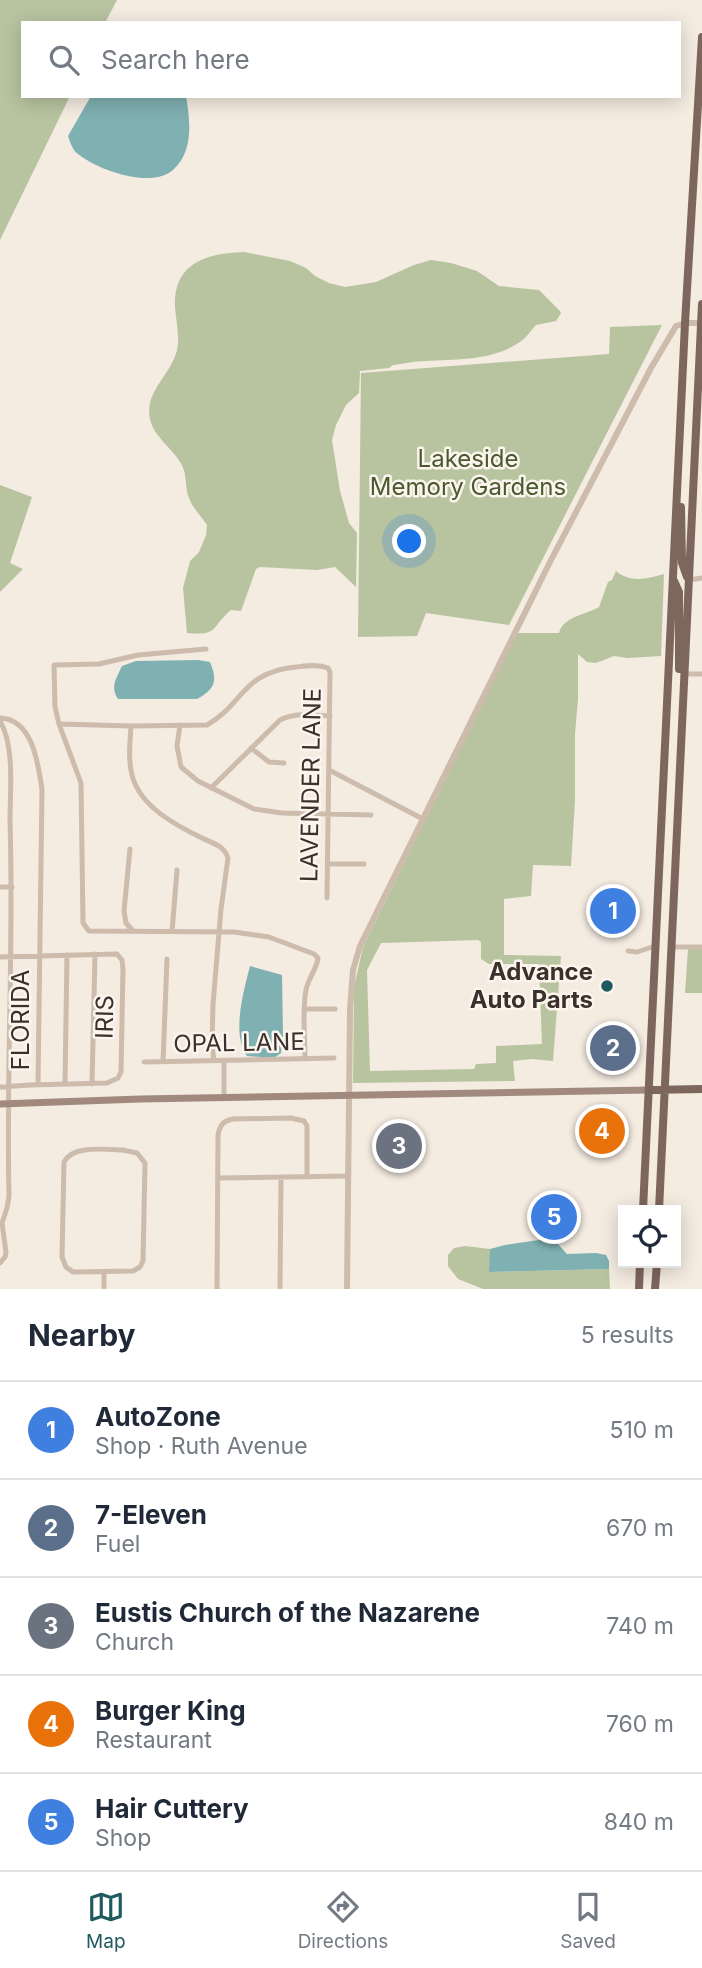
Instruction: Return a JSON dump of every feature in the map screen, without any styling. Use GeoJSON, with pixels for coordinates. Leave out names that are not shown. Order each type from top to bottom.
{"type":"FeatureCollection","features":[{"type":"Feature","properties":{"kind":"main road"},"geometry":{"type":"LineString","coordinates":[[643,1205],[685,323],[702,37]]}},
{"type":"Feature","properties":{"kind":"main road"},"geometry":{"type":"LineString","coordinates":[[659,1205],[702,304]]}},
{"type":"Feature","properties":{"kind":"main road"},"geometry":{"type":"LineString","coordinates":[[677,485],[681,493],[682,563],[689,580]]}},
{"type":"Feature","properties":{"kind":"main road"},"geometry":{"type":"LineString","coordinates":[[673,579],[679,592],[679,702],[682,713]]}},
{"type":"Feature","properties":{"kind":"main road"},"geometry":{"type":"LineString","coordinates":[[655,946],[665,952],[671,963]]}},
{"type":"Feature","properties":{"kind":"main road"},"geometry":{"type":"LineString","coordinates":[[4,1103],[702,1089]]}},
{"type":"Feature","properties":{"kind":"main road"},"geometry":{"type":"LineString","coordinates":[[640,1268],[640,1289]]}},
{"type":"Feature","properties":{"kind":"main road"},"geometry":{"type":"LineString","coordinates":[[655,1289],[657,1268]]}},
{"type":"Feature","properties":{"kind":"street"},"geometry":{"type":"LineString","coordinates":[[347,1289],[350,1009],[357,956],[544,574],[646,377],[676,326],[701,323]]}},
{"type":"Feature","properties":{"kind":"street"},"geometry":{"type":"LineString","coordinates":[[689,580],[702,578]]}},
{"type":"Feature","properties":{"kind":"street"},"geometry":{"type":"LineString","coordinates":[[206,649],[138,655],[99,664],[54,665],[55,708],[81,783],[84,926],[89,931],[220,931],[274,939],[312,953],[318,958],[306,990],[305,1059]]}},
{"type":"Feature","properties":{"kind":"street","name":"LAVENDER LANE"},"geometry":{"type":"LineString","coordinates":[[59,724],[202,726],[210,724],[260,677],[279,669],[324,666],[330,671],[331,716],[327,898]]}},
{"type":"Feature","properties":{"kind":"street"},"geometry":{"type":"LineString","coordinates":[[684,674],[702,674]]}},
{"type":"Feature","properties":{"kind":"street"},"geometry":{"type":"LineString","coordinates":[[211,788],[285,718],[301,715],[331,716]]}},
{"type":"Feature","properties":{"kind":"street"},"geometry":{"type":"LineString","coordinates":[[0,720],[8,744],[10,765],[12,887],[8,1086],[4,1103],[9,1196],[2,1223],[6,1252],[0,1263]]}},
{"type":"Feature","properties":{"kind":"street","name":"FLORIDA"},"geometry":{"type":"LineString","coordinates":[[0,720],[12,720],[26,732],[39,769],[43,799],[38,1084]]}},
{"type":"Feature","properties":{"kind":"street"},"geometry":{"type":"LineString","coordinates":[[180,725],[177,746],[181,768],[211,788],[254,809],[282,813],[371,815]]}},
{"type":"Feature","properties":{"kind":"street"},"geometry":{"type":"LineString","coordinates":[[131,726],[131,772],[140,793],[165,816],[220,846],[227,853],[229,864],[223,889],[212,1029],[214,1061]]}},
{"type":"Feature","properties":{"kind":"street"},"geometry":{"type":"LineString","coordinates":[[251,748],[269,762],[284,763]]}},
{"type":"Feature","properties":{"kind":"street"},"geometry":{"type":"LineString","coordinates":[[330,770],[423,819]]}},
{"type":"Feature","properties":{"kind":"street"},"geometry":{"type":"LineString","coordinates":[[130,849],[124,911],[126,923],[133,931]]}},
{"type":"Feature","properties":{"kind":"street"},"geometry":{"type":"LineString","coordinates":[[328,864],[364,864]]}},
{"type":"Feature","properties":{"kind":"street"},"geometry":{"type":"LineString","coordinates":[[172,932],[177,870]]}},
{"type":"Feature","properties":{"kind":"street"},"geometry":{"type":"LineString","coordinates":[[0,887],[12,887]]}},
{"type":"Feature","properties":{"kind":"street"},"geometry":{"type":"LineString","coordinates":[[628,951],[637,952],[655,946]]}},
{"type":"Feature","properties":{"kind":"street"},"geometry":{"type":"LineString","coordinates":[[671,947],[702,947]]}},
{"type":"Feature","properties":{"kind":"street"},"geometry":{"type":"LineString","coordinates":[[0,957],[94,954],[92,1084],[0,1087]]}},
{"type":"Feature","properties":{"kind":"street","name":"IRIS"},"geometry":{"type":"LineString","coordinates":[[92,1084],[114,1081],[121,1072],[122,960],[117,954],[94,954]]}},
{"type":"Feature","properties":{"kind":"street"},"geometry":{"type":"LineString","coordinates":[[65,1084],[68,955]]}},
{"type":"Feature","properties":{"kind":"street"},"geometry":{"type":"LineString","coordinates":[[163,1062],[167,959]]}},
{"type":"Feature","properties":{"kind":"street"},"geometry":{"type":"LineString","coordinates":[[305,1009],[335,1009]]}},
{"type":"Feature","properties":{"kind":"street","name":"OPAL LANE"},"geometry":{"type":"LineString","coordinates":[[144,1062],[334,1058]]}},
{"type":"Feature","properties":{"kind":"street"},"geometry":{"type":"LineString","coordinates":[[224,1061],[224,1097]]}},
{"type":"Feature","properties":{"kind":"street"},"geometry":{"type":"LineString","coordinates":[[217,1289],[218,1135],[221,1125],[233,1119],[301,1119],[307,1126],[307,1177]]}},
{"type":"Feature","properties":{"kind":"street"},"geometry":{"type":"LineString","coordinates":[[0,1130],[5,1125]]}},
{"type":"Feature","properties":{"kind":"street"},"geometry":{"type":"LineString","coordinates":[[78,1151],[131,1151],[140,1155],[146,1169],[143,1261],[141,1267],[133,1271],[104,1272],[73,1272],[64,1263],[64,1162],[69,1154],[78,1151]]}},
{"type":"Feature","properties":{"kind":"street"},"geometry":{"type":"LineString","coordinates":[[218,1178],[348,1176]]}},
{"type":"Feature","properties":{"kind":"street"},"geometry":{"type":"LineString","coordinates":[[279,1289],[281,1177]]}},
{"type":"Feature","properties":{"kind":"street"},"geometry":{"type":"LineString","coordinates":[[104,1272],[104,1289]]}},
{"type":"Feature","properties":{"kind":"green space"},"geometry":{"type":"Polygon","coordinates":[[[0,0],[117,0],[106,21],[21,21],[21,98],[69,98],[0,240],[0,0]]]}},
{"type":"Feature","properties":{"kind":"green space"},"geometry":{"type":"Polygon","coordinates":[[[244,252],[290,261],[329,283],[345,287],[376,282],[431,260],[451,263],[477,271],[499,286],[539,290],[561,313],[556,321],[536,325],[514,346],[490,355],[417,361],[360,371],[359,393],[346,405],[332,440],[340,491],[349,523],[357,533],[356,587],[335,567],[317,570],[260,567],[256,569],[241,611],[231,610],[209,632],[187,633],[183,588],[190,561],[199,552],[207,525],[190,501],[182,466],[152,425],[149,409],[154,392],[177,350],[175,307],[180,280],[195,263],[205,258],[244,252]]]}},
{"type":"Feature","properties":{"kind":"green space","name":"Lakeside Memory Gardens"},"geometry":{"type":"Polygon","coordinates":[[[662,325],[509,625],[426,613],[417,636],[358,637],[361,373],[609,354],[610,327],[662,325]]]}},
{"type":"Feature","properties":{"kind":"green space"},"geometry":{"type":"Polygon","coordinates":[[[0,485],[32,497],[10,563],[23,569],[0,592],[0,485]]]}},
{"type":"Feature","properties":{"kind":"green space"},"geometry":{"type":"Polygon","coordinates":[[[616,571],[633,579],[664,574],[661,656],[614,656],[596,663],[587,662],[578,654],[571,866],[533,865],[531,896],[504,899],[504,955],[561,956],[553,1061],[513,1061],[515,1081],[353,1083],[354,987],[363,947],[517,633],[559,633],[570,619],[599,607],[608,582],[616,571]],[[481,942],[381,943],[367,970],[370,1071],[474,1069],[476,1064],[496,1063],[496,1046],[542,1044],[539,964],[489,964],[481,959],[481,942]]]}},
{"type":"Feature","properties":{"kind":"green space"},"geometry":{"type":"Polygon","coordinates":[[[688,949],[702,949],[702,993],[685,993],[688,949]]]}},
{"type":"Feature","properties":{"kind":"green space"},"geometry":{"type":"Polygon","coordinates":[[[465,1246],[490,1249],[490,1272],[609,1269],[610,1289],[483,1289],[458,1279],[448,1266],[448,1255],[454,1248],[465,1246]]]}},
{"type":"Feature","properties":{"kind":"water"},"geometry":{"type":"Polygon","coordinates":[[[90,98],[186,98],[188,144],[174,169],[164,175],[139,178],[98,166],[73,149],[68,136],[90,98]]]}},
{"type":"Feature","properties":{"kind":"water"},"geometry":{"type":"Polygon","coordinates":[[[136,661],[210,662],[214,679],[208,692],[197,699],[118,699],[114,691],[122,666],[136,661]]]}},
{"type":"Feature","properties":{"kind":"water"},"geometry":{"type":"Polygon","coordinates":[[[250,966],[282,975],[283,1037],[281,1053],[274,1058],[247,1056],[242,1047],[240,1012],[250,966]]]}},
{"type":"Feature","properties":{"kind":"water"},"geometry":{"type":"Polygon","coordinates":[[[539,1240],[557,1243],[567,1254],[606,1255],[609,1269],[489,1272],[490,1249],[539,1240]]]}},
{"type":"Feature","properties":{"kind":"place","name":"AutoZone"},"geometry":{"type":"Point","coordinates":[613,911]}},
{"type":"Feature","properties":{"kind":"place","name":"Advance Auto Parts"},"geometry":{"type":"Point","coordinates":[607,986]}},
{"type":"Feature","properties":{"kind":"place","name":"7-Eleven"},"geometry":{"type":"Point","coordinates":[613,1048]}},
{"type":"Feature","properties":{"kind":"place","name":"Burger King"},"geometry":{"type":"Point","coordinates":[602,1131]}},
{"type":"Feature","properties":{"kind":"place","name":"Eustis Church of the Nazarene"},"geometry":{"type":"Point","coordinates":[399,1146]}},
{"type":"Feature","properties":{"kind":"place","name":"Hair Cuttery"},"geometry":{"type":"Point","coordinates":[554,1217]}}]}
